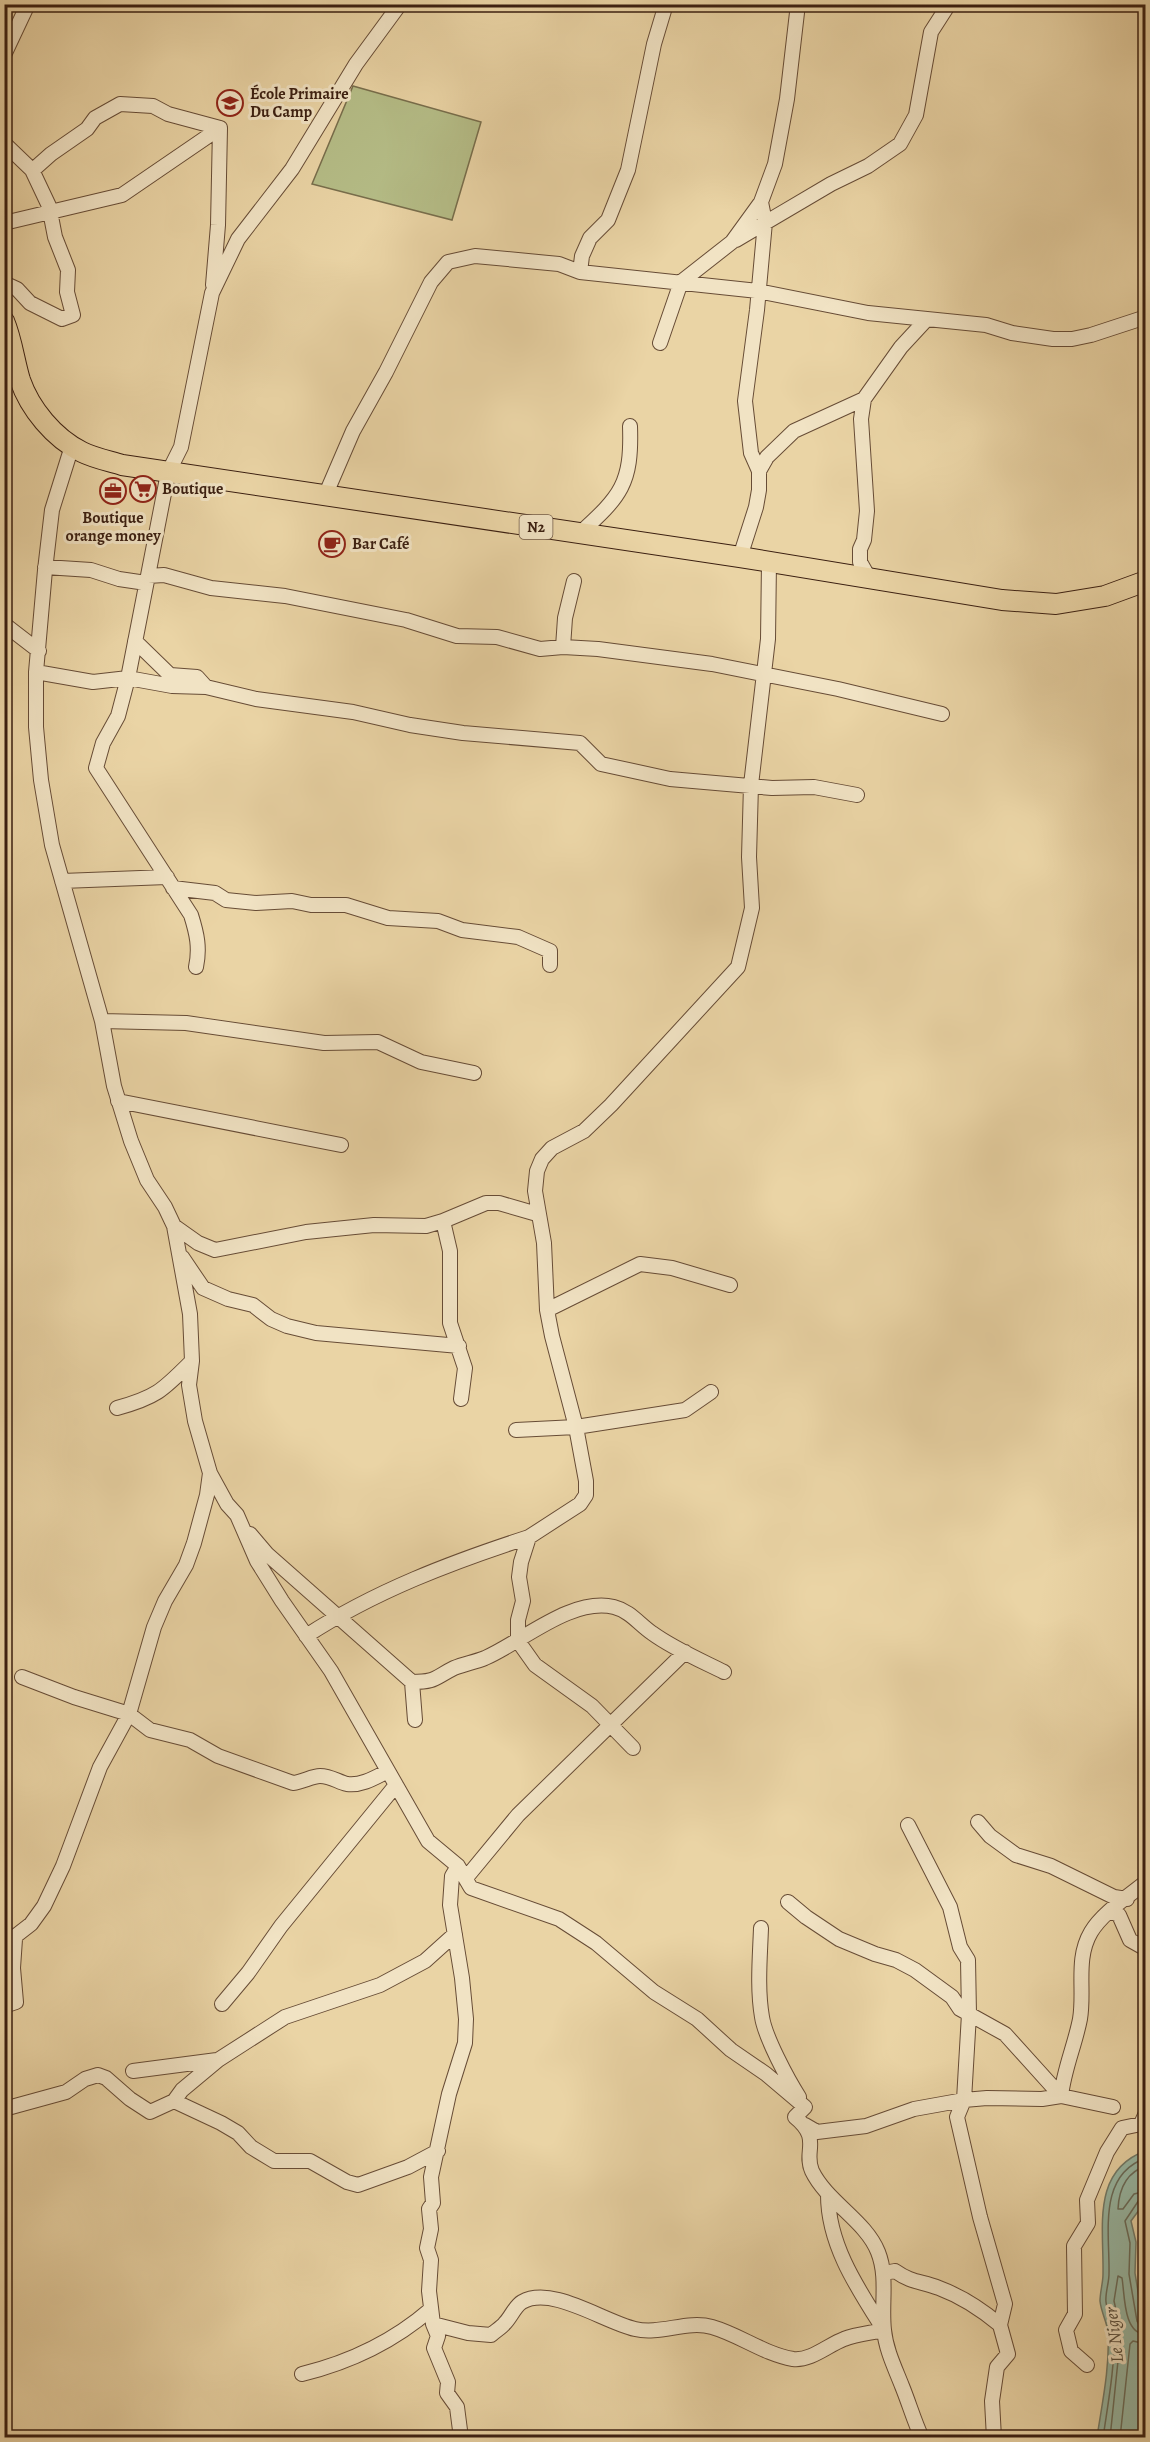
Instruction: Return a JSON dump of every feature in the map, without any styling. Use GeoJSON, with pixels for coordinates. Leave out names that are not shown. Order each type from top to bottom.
{"type":"FeatureCollection","features":[{"type":"Feature","properties":{"kind":"highway","name":"N2"},"geometry":{"type":"LineString","coordinates":[[4,321],[20,381],[32,405],[44,421],[72,446],[85,453],[122,465],[740,557],[1002,600],[1056,604],[1105,596],[1146,581]]}},
{"type":"Feature","properties":{"kind":"street"},"geometry":{"type":"LineString","coordinates":[[4,56],[28,4]]}},
{"type":"Feature","properties":{"kind":"street"},"geometry":{"type":"LineString","coordinates":[[212,293],[238,239],[292,169],[356,64],[400,4]]}},
{"type":"Feature","properties":{"kind":"street"},"geometry":{"type":"LineString","coordinates":[[580,272],[582,256],[590,238],[608,220],[628,170],[654,44],[666,4]]}},
{"type":"Feature","properties":{"kind":"street"},"geometry":{"type":"LineString","coordinates":[[732,242],[761,202],[775,164],[787,99],[798,4]]}},
{"type":"Feature","properties":{"kind":"street"},"geometry":{"type":"LineString","coordinates":[[660,343],[681,282],[732,242],[868,166],[900,144],[916,115],[931,32],[949,4]]}},
{"type":"Feature","properties":{"kind":"street"},"geometry":{"type":"LineString","coordinates":[[32,170],[87,129],[95,118],[120,104],[153,106],[168,114],[220,128]]}},
{"type":"Feature","properties":{"kind":"street"},"geometry":{"type":"LineString","coordinates":[[196,967],[200,952],[197,934],[190,915],[96,768],[103,743],[118,716],[128,678],[168,473],[181,447],[212,293],[218,225],[220,128]]}},
{"type":"Feature","properties":{"kind":"street"},"geometry":{"type":"LineString","coordinates":[[4,223],[122,195],[220,128]]}},
{"type":"Feature","properties":{"kind":"street"},"geometry":{"type":"LineString","coordinates":[[4,283],[17,289],[30,303],[62,319],[73,315],[67,292],[68,270],[55,237],[49,212],[32,170],[7,146]]}},
{"type":"Feature","properties":{"kind":"street"},"geometry":{"type":"LineString","coordinates":[[759,471],[751,453],[745,401],[765,222],[761,202]]}},
{"type":"Feature","properties":{"kind":"street"},"geometry":{"type":"LineString","coordinates":[[325,496],[353,431],[386,372],[431,282],[448,262],[475,256],[559,264],[580,272],[758,291],[868,313],[986,325],[1012,333],[1071,339],[1124,326],[1145,318]]}},
{"type":"Feature","properties":{"kind":"street"},"geometry":{"type":"LineString","coordinates":[[869,578],[860,562],[860,549],[867,528],[861,419],[864,399],[901,347],[926,320]]}},
{"type":"Feature","properties":{"kind":"street"},"geometry":{"type":"LineString","coordinates":[[740,557],[756,507],[759,471],[767,458],[794,431],[864,399]]}},
{"type":"Feature","properties":{"kind":"street"},"geometry":{"type":"LineString","coordinates":[[579,534],[612,504],[625,478],[631,456],[630,426]]}},
{"type":"Feature","properties":{"kind":"street"},"geometry":{"type":"LineString","coordinates":[[72,446],[52,510],[45,567],[36,672],[36,727],[41,780],[52,845],[102,1022],[118,1101],[131,1142],[147,1180],[165,1207],[174,1226],[190,1314],[192,1361],[189,1385],[195,1421],[210,1473],[243,1527],[267,1554],[412,1682],[431,1682],[455,1668],[484,1658],[518,1641],[548,1620],[599,1606],[615,1608],[633,1616],[652,1633],[724,1672]]}},
{"type":"Feature","properties":{"kind":"street"},"geometry":{"type":"LineString","coordinates":[[306,1636],[337,1616],[446,1564],[529,1537],[580,1504],[586,1495],[586,1481],[576,1427],[547,1310],[544,1243],[537,1214],[535,1191],[537,1171],[542,1159],[552,1148],[584,1131],[611,1105],[738,967],[752,908],[749,857],[751,785],[768,639],[769,562]]}},
{"type":"Feature","properties":{"kind":"street"},"geometry":{"type":"LineString","coordinates":[[45,567],[91,570],[119,579],[147,580],[164,575],[211,588],[285,596],[406,620],[457,636],[497,637],[540,649],[563,647],[598,649],[712,664],[942,714]]}},
{"type":"Feature","properties":{"kind":"street"},"geometry":{"type":"LineString","coordinates":[[563,647],[565,618],[574,580]]}},
{"type":"Feature","properties":{"kind":"street"},"geometry":{"type":"LineString","coordinates":[[4,624],[39,651]]}},
{"type":"Feature","properties":{"kind":"street"},"geometry":{"type":"LineString","coordinates":[[135,641],[170,675],[197,677],[206,687]]}},
{"type":"Feature","properties":{"kind":"street"},"geometry":{"type":"LineString","coordinates":[[36,672],[93,682],[128,678],[172,686],[206,687],[256,699],[353,712],[410,725],[464,733],[580,743],[601,764],[670,779],[772,788],[814,787],[857,795]]}},
{"type":"Feature","properties":{"kind":"street"},"geometry":{"type":"LineString","coordinates":[[62,881],[170,882],[215,893],[226,900],[346,905],[388,918],[438,921],[462,930],[518,937],[550,951],[550,965]]}},
{"type":"Feature","properties":{"kind":"street"},"geometry":{"type":"LineString","coordinates":[[102,1022],[186,1023],[324,1043],[378,1042],[421,1062],[474,1073]]}},
{"type":"Feature","properties":{"kind":"street"},"geometry":{"type":"LineString","coordinates":[[118,1101],[341,1144]]}},
{"type":"Feature","properties":{"kind":"street"},"geometry":{"type":"LineString","coordinates":[[174,1226],[198,1243],[215,1250],[306,1232],[374,1225],[426,1226],[486,1203],[499,1203],[537,1214]]}},
{"type":"Feature","properties":{"kind":"street"},"geometry":{"type":"LineString","coordinates":[[443,1221],[450,1251],[450,1323],[465,1368],[461,1399]]}},
{"type":"Feature","properties":{"kind":"street"},"geometry":{"type":"LineString","coordinates":[[179,1253],[203,1288],[228,1299],[253,1305],[271,1319],[287,1326],[316,1333],[459,1346]]}},
{"type":"Feature","properties":{"kind":"street"},"geometry":{"type":"LineString","coordinates":[[547,1310],[640,1264],[672,1268],[730,1285]]}},
{"type":"Feature","properties":{"kind":"street"},"geometry":{"type":"LineString","coordinates":[[117,1408],[146,1400],[155,1395],[192,1361]]}},
{"type":"Feature","properties":{"kind":"street"},"geometry":{"type":"LineString","coordinates":[[516,1430],[576,1427],[686,1410],[711,1392]]}},
{"type":"Feature","properties":{"kind":"street"},"geometry":{"type":"LineString","coordinates":[[4,2006],[16,2002],[10,1942],[31,1924],[44,1906],[63,1866],[100,1767],[129,1714],[154,1627],[165,1601],[186,1565],[194,1543],[207,1495],[210,1473]]}},
{"type":"Feature","properties":{"kind":"street"},"geometry":{"type":"LineString","coordinates":[[237,1515],[256,1561],[331,1671],[428,1841],[458,1866],[471,1888],[559,1919],[596,1943],[617,1958],[654,1992],[697,2019],[731,2050],[766,2074],[805,2107]]}},
{"type":"Feature","properties":{"kind":"street"},"geometry":{"type":"LineString","coordinates":[[529,1537],[519,1577],[523,1600],[518,1620],[518,1641],[535,1665],[592,1706],[633,1748]]}},
{"type":"Feature","properties":{"kind":"street"},"geometry":{"type":"LineString","coordinates":[[466,1878],[518,1815],[685,1652]]}},
{"type":"Feature","properties":{"kind":"street"},"geometry":{"type":"LineString","coordinates":[[22,1677],[74,1698],[129,1714],[150,1730],[190,1740],[218,1756],[293,1783],[305,1782],[317,1776],[329,1776],[348,1784],[363,1783],[388,1771]]}},
{"type":"Feature","properties":{"kind":"street"},"geometry":{"type":"LineString","coordinates":[[412,1682],[415,1720]]}},
{"type":"Feature","properties":{"kind":"street"},"geometry":{"type":"LineString","coordinates":[[222,2004],[248,1973],[281,1926],[396,1785]]}},
{"type":"Feature","properties":{"kind":"street"},"geometry":{"type":"LineString","coordinates":[[978,1822],[990,1836],[1016,1855],[1051,1866],[1114,1897],[1127,1899]]}},
{"type":"Feature","properties":{"kind":"street"},"geometry":{"type":"LineString","coordinates":[[908,1825],[950,1907],[960,1947],[968,1960],[969,2014],[964,2100],[957,2117],[972,2185],[1005,2304],[1000,2325],[1008,2354],[997,2367],[992,2401],[994,2438]]}},
{"type":"Feature","properties":{"kind":"street"},"geometry":{"type":"LineString","coordinates":[[458,1866],[452,1876],[450,1905],[462,1978],[466,2019],[465,2043],[449,2094],[431,2177],[433,2203],[429,2209],[431,2229],[427,2248],[431,2260],[429,2291],[431,2309],[438,2337],[434,2348],[448,2382],[447,2393],[457,2408],[461,2438]]}},
{"type":"Feature","properties":{"kind":"street"},"geometry":{"type":"LineString","coordinates":[[1061,2096],[1064,2075],[1080,2017],[1081,1964],[1090,1934],[1110,1911],[1146,1882]]}},
{"type":"Feature","properties":{"kind":"street"},"geometry":{"type":"LineString","coordinates":[[788,1902],[839,1939],[896,1960],[915,1970],[952,1997],[960,2008],[1005,2034],[1061,2096]]}},
{"type":"Feature","properties":{"kind":"street"},"geometry":{"type":"LineString","coordinates":[[1110,1911],[1119,1915],[1130,1940],[1146,1949]]}},
{"type":"Feature","properties":{"kind":"street"},"geometry":{"type":"LineString","coordinates":[[761,1928],[762,2019],[787,2079],[805,2107]]}},
{"type":"Feature","properties":{"kind":"street"},"geometry":{"type":"LineString","coordinates":[[4,2109],[66,2092],[85,2079],[98,2075],[106,2078],[130,2099],[150,2112],[174,2101],[182,2090],[218,2060],[285,2017],[323,2003],[355,1995],[425,1961],[455,1934]]}},
{"type":"Feature","properties":{"kind":"street"},"geometry":{"type":"LineString","coordinates":[[133,2071],[218,2060]]}},
{"type":"Feature","properties":{"kind":"street"},"geometry":{"type":"LineString","coordinates":[[805,2107],[795,2117],[817,2132],[866,2126],[914,2109],[987,2098],[1042,2099],[1061,2096],[1113,2107]]}},
{"type":"Feature","properties":{"kind":"street"},"geometry":{"type":"LineString","coordinates":[[174,2101],[238,2133],[251,2147],[274,2161],[310,2161],[346,2182],[358,2185],[408,2167],[438,2151]]}},
{"type":"Feature","properties":{"kind":"street"},"geometry":{"type":"LineString","coordinates":[[1087,2365],[1071,2351],[1066,2330],[1075,2314],[1074,2246],[1088,2223],[1087,2200],[1107,2151],[1122,2128],[1141,2124],[1146,2114]]}},
{"type":"Feature","properties":{"kind":"street"},"geometry":{"type":"LineString","coordinates":[[805,2125],[810,2139],[811,2168],[828,2195],[849,2214],[878,2251],[884,2273],[884,2330],[890,2358],[916,2421],[919,2437]]}},
{"type":"Feature","properties":{"kind":"street"},"geometry":{"type":"LineString","coordinates":[[828,2195],[828,2217],[849,2273],[884,2330]]}},
{"type":"Feature","properties":{"kind":"street"},"geometry":{"type":"LineString","coordinates":[[884,2273],[895,2271],[910,2281],[936,2287],[963,2298],[1000,2325]]}},
{"type":"Feature","properties":{"kind":"street"},"geometry":{"type":"LineString","coordinates":[[433,2324],[468,2333],[491,2335],[505,2323],[521,2302],[553,2299],[567,2302],[610,2321],[636,2329],[712,2327],[751,2345],[794,2359],[807,2358],[844,2339],[884,2330]]}},
{"type":"Feature","properties":{"kind":"street"},"geometry":{"type":"LineString","coordinates":[[302,2374],[328,2368],[371,2351],[410,2327],[431,2309]]}},
{"type":"Feature","properties":{"kind":"green space"},"geometry":{"type":"Polygon","coordinates":[[[353,86],[481,122],[452,220],[312,184],[353,86]]]}},
{"type":"Feature","properties":{"kind":"water","name":"Le Niger"},"geometry":{"type":"Polygon","coordinates":[[[1145,2151],[1145,2202],[1131,2221],[1136,2242],[1135,2273],[1146,2341],[1145,2437],[1097,2437],[1108,2359],[1107,2328],[1100,2301],[1103,2277],[1104,2203],[1108,2187],[1116,2172],[1128,2160],[1145,2151]]]}},
{"type":"Feature","properties":{"kind":"place","name":"École Primaire Du Camp"},"geometry":{"type":"Point","coordinates":[230,103]}},
{"type":"Feature","properties":{"kind":"place","name":"Boutique"},"geometry":{"type":"Point","coordinates":[143,489]}},
{"type":"Feature","properties":{"kind":"place","name":"Boutique orange money"},"geometry":{"type":"Point","coordinates":[113,491]}},
{"type":"Feature","properties":{"kind":"place","name":"Bar Café"},"geometry":{"type":"Point","coordinates":[332,544]}}]}
